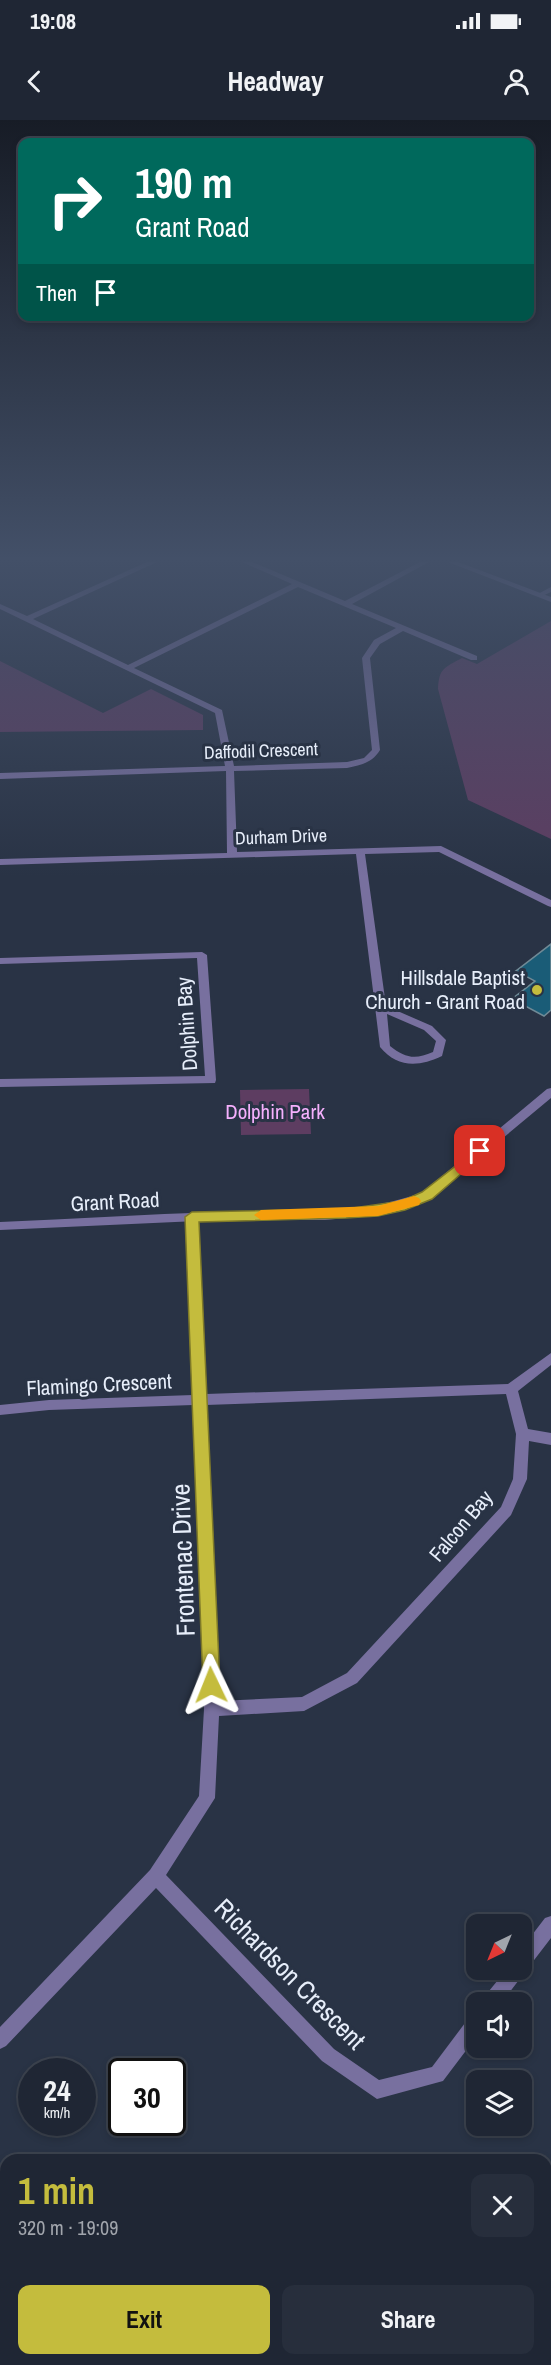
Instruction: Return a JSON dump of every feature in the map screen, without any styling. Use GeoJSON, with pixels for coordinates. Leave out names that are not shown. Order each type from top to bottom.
{"type":"FeatureCollection","features":[{"type":"Feature","properties":{"kind":"street","name":"Daffodil Crescent"},"geometry":{"type":"LineString","coordinates":[[0,777],[347,765],[363,762],[373,757],[376,750],[367,667]]}},
{"type":"Feature","properties":{"kind":"street"},"geometry":{"type":"LineString","coordinates":[[128,668],[219,712],[230,768],[232,855]]}},
{"type":"Feature","properties":{"kind":"street","name":"Durham Drive"},"geometry":{"type":"LineString","coordinates":[[0,862],[441,849],[551,903]]}},
{"type":"Feature","properties":{"kind":"street"},"geometry":{"type":"LineString","coordinates":[[360,851],[385,1047],[398,1059],[421,1062],[438,1054],[441,1040],[428,1028],[381,1008]]}},
{"type":"Feature","properties":{"kind":"street","name":"Dolphin Bay"},"geometry":{"type":"LineString","coordinates":[[0,961],[202,955],[211,1080],[0,1083]]}},
{"type":"Feature","properties":{"kind":"street","name":"Grant Road"},"geometry":{"type":"LineString","coordinates":[[0,1226],[192,1217],[346,1214],[405,1206],[427,1195],[551,1092]]}},
{"type":"Feature","properties":{"kind":"street","name":"Frontenac Drive"},"geometry":{"type":"LineString","coordinates":[[0,2040],[156,1876],[207,1798],[212,1709],[192,1217]]}},
{"type":"Feature","properties":{"kind":"street"},"geometry":{"type":"LineString","coordinates":[[201,1399],[511,1389],[551,1358]]}},
{"type":"Feature","properties":{"kind":"street","name":"Falcon Bay"},"geometry":{"type":"LineString","coordinates":[[212,1709],[304,1704],[352,1678],[506,1511],[520,1479],[523,1434],[511,1389]]}},
{"type":"Feature","properties":{"kind":"street","name":"Flamingo Crescent"},"geometry":{"type":"LineString","coordinates":[[0,1410],[49,1405],[201,1399]]}},
{"type":"Feature","properties":{"kind":"street"},"geometry":{"type":"LineString","coordinates":[[523,1434],[551,1439]]}},
{"type":"Feature","properties":{"kind":"street","name":"Richardson Crescent"},"geometry":{"type":"LineString","coordinates":[[156,1876],[328,2055],[377,2090],[437,2075],[466,2036]]}},
{"type":"Feature","properties":{"kind":"street"},"geometry":{"type":"LineString","coordinates":[[532,1949],[551,1923]]}},
{"type":"Feature","properties":{"kind":"street"},"geometry":{"type":"LineString","coordinates":[[499,1992],[508,1980]]}},
{"type":"Feature","properties":{"kind":"green space"},"geometry":{"type":"Polygon","coordinates":[[[0,667],[11,667],[103,713],[151,689],[203,715],[203,730],[0,732],[0,667]]]}},
{"type":"Feature","properties":{"kind":"green space"},"geometry":{"type":"Polygon","coordinates":[[[447,667],[551,667],[551,839],[468,800],[438,689],[444,669],[447,667]]]}},
{"type":"Feature","properties":{"kind":"green space","name":"Dolphin Park"},"geometry":{"type":"Polygon","coordinates":[[[309,1089],[311,1134],[241,1135],[240,1090],[309,1089]]]}},
{"type":"Feature","properties":{"kind":"building","name":"Hillsdale Baptist Church - Grant Road"},"geometry":{"type":"Polygon","coordinates":[[[551,944],[551,1010],[544,1016],[512,999],[535,981],[516,971],[551,944]]]}},
{"type":"Feature","properties":{"kind":"slow traffic"},"geometry":{"type":"LineString","coordinates":[[261,1215],[346,1214],[405,1206],[414,1201]]}},
{"type":"Feature","properties":{"kind":"place","name":"Hillsdale Baptist Church - Grant Road"},"geometry":{"type":"Point","coordinates":[537,990]}},
{"type":"Feature","properties":{"kind":"route"},"geometry":{"type":"LineString","coordinates":[[211,1685],[192,1217],[346,1214],[405,1206],[427,1195],[480,1151]]}}]}
